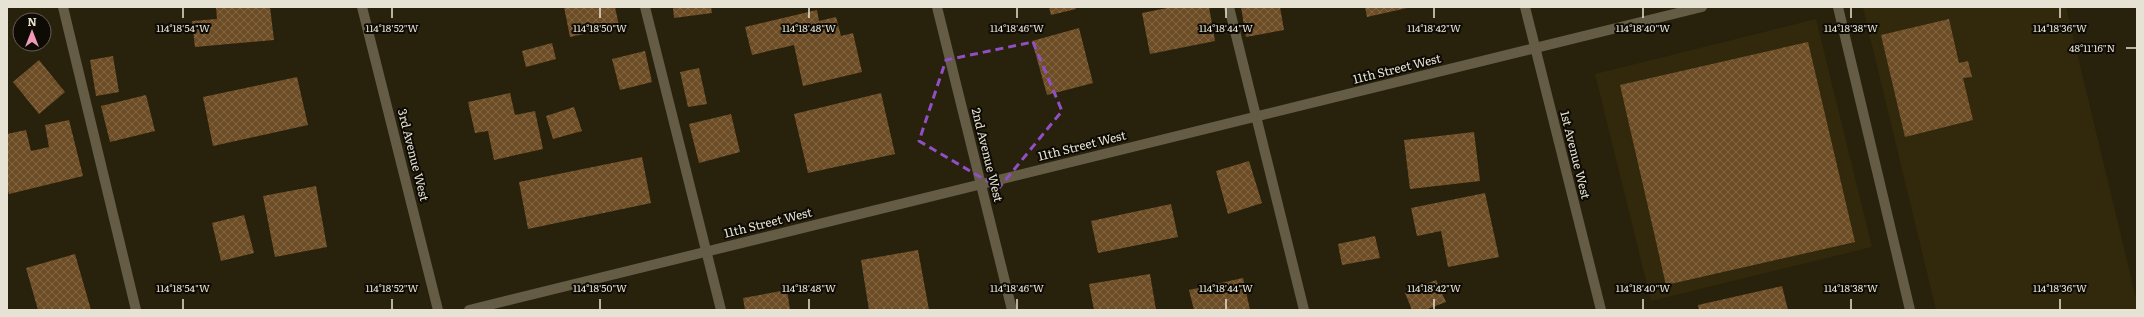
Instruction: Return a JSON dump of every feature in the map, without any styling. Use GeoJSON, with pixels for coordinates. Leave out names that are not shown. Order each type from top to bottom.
{"type":"FeatureCollection","features":[{"type":"Feature","properties":{"kind":"street"},"geometry":{"type":"LineString","coordinates":[[63,7],[136,310]]}},
{"type":"Feature","properties":{"kind":"street","name":"3rd Avenue West"},"geometry":{"type":"LineString","coordinates":[[362,7],[438,310]]}},
{"type":"Feature","properties":{"kind":"street"},"geometry":{"type":"LineString","coordinates":[[645,7],[721,310]]}},
{"type":"Feature","properties":{"kind":"street","name":"2nd Avenue West"},"geometry":{"type":"LineString","coordinates":[[937,7],[1012,310]]}},
{"type":"Feature","properties":{"kind":"street"},"geometry":{"type":"LineString","coordinates":[[1229,7],[1304,310]]}},
{"type":"Feature","properties":{"kind":"street","name":"1st Avenue West"},"geometry":{"type":"LineString","coordinates":[[1525,7],[1601,310]]}},
{"type":"Feature","properties":{"kind":"street","name":"11th Street West"},"geometry":{"type":"LineString","coordinates":[[469,310],[1702,7]]}},
{"type":"Feature","properties":{"kind":"street"},"geometry":{"type":"LineString","coordinates":[[1838,7],[1910,310]]}},
{"type":"Feature","properties":{"kind":"highlighted area"},"geometry":{"type":"Polygon","coordinates":[[[1033,42],[1062,111],[999,188],[919,141],[946,60],[1033,42]]]}},
{"type":"Feature","properties":{"kind":"shaded area"},"geometry":{"type":"Polygon","coordinates":[[[2066,7],[2137,302],[2137,310],[1936,310],[1863,8],[2066,7]]]}},
{"type":"Feature","properties":{"kind":"shaded area"},"geometry":{"type":"Polygon","coordinates":[[[1816,19],[1872,247],[1651,301],[1595,74],[1816,19]]]}},
{"type":"Feature","properties":{"kind":"building"},"geometry":{"type":"Polygon","coordinates":[[[216,7],[270,7],[274,40],[195,47],[192,21],[217,19],[216,7]]]}},
{"type":"Feature","properties":{"kind":"building"},"geometry":{"type":"Polygon","coordinates":[[[564,7],[615,7],[619,26],[570,37],[564,7]]]}},
{"type":"Feature","properties":{"kind":"building"},"geometry":{"type":"Polygon","coordinates":[[[673,7],[711,7],[712,13],[674,18],[673,7]]]}},
{"type":"Feature","properties":{"kind":"building"},"geometry":{"type":"Polygon","coordinates":[[[1049,7],[1076,7],[1076,9],[1051,15],[1049,7]]]}},
{"type":"Feature","properties":{"kind":"building"},"geometry":{"type":"Polygon","coordinates":[[[1172,7],[1209,7],[1215,41],[1150,54],[1142,13],[1172,7]]]}},
{"type":"Feature","properties":{"kind":"building"},"geometry":{"type":"Polygon","coordinates":[[[1241,7],[1280,7],[1284,30],[1246,37],[1241,7]]]}},
{"type":"Feature","properties":{"kind":"building"},"geometry":{"type":"Polygon","coordinates":[[[1365,7],[1407,7],[1407,8],[1367,17],[1365,7]]]}},
{"type":"Feature","properties":{"kind":"building"},"geometry":{"type":"Polygon","coordinates":[[[817,10],[819,21],[836,17],[841,36],[853,33],[862,72],[803,86],[794,45],[752,55],[745,27],[817,10]]]}},
{"type":"Feature","properties":{"kind":"building"},"geometry":{"type":"Polygon","coordinates":[[[1949,19],[1959,63],[1968,61],[1972,77],[1963,78],[1973,120],[1905,137],[1881,35],[1949,19]]]}},
{"type":"Feature","properties":{"kind":"building"},"geometry":{"type":"Polygon","coordinates":[[[1079,28],[1093,83],[1047,95],[1032,41],[1079,28]]]}},
{"type":"Feature","properties":{"kind":"building"},"geometry":{"type":"Polygon","coordinates":[[[1808,42],[1855,242],[1666,285],[1620,85],[1808,42]]]}},
{"type":"Feature","properties":{"kind":"building"},"geometry":{"type":"Polygon","coordinates":[[[552,43],[556,59],[526,67],[522,51],[552,43]]]}},
{"type":"Feature","properties":{"kind":"building"},"geometry":{"type":"Polygon","coordinates":[[[645,51],[652,82],[620,90],[612,59],[645,51]]]}},
{"type":"Feature","properties":{"kind":"building"},"geometry":{"type":"Polygon","coordinates":[[[113,56],[119,92],[96,96],[90,60],[113,56]]]}},
{"type":"Feature","properties":{"kind":"building"},"geometry":{"type":"Polygon","coordinates":[[[39,60],[65,92],[39,114],[13,82],[39,60]]]}},
{"type":"Feature","properties":{"kind":"building"},"geometry":{"type":"Polygon","coordinates":[[[699,68],[707,104],[688,107],[680,72],[699,68]]]}},
{"type":"Feature","properties":{"kind":"building"},"geometry":{"type":"Polygon","coordinates":[[[297,77],[308,125],[213,146],[203,97],[297,77]]]}},
{"type":"Feature","properties":{"kind":"building"},"geometry":{"type":"Polygon","coordinates":[[[510,93],[515,115],[535,111],[543,149],[494,160],[488,131],[475,133],[468,102],[510,93]]]}},
{"type":"Feature","properties":{"kind":"building"},"geometry":{"type":"Polygon","coordinates":[[[881,93],[895,154],[808,173],[794,114],[881,93]]]}},
{"type":"Feature","properties":{"kind":"building"},"geometry":{"type":"Polygon","coordinates":[[[146,95],[155,131],[110,142],[101,106],[146,95]]]}},
{"type":"Feature","properties":{"kind":"building"},"geometry":{"type":"Polygon","coordinates":[[[574,107],[582,131],[553,139],[546,116],[574,107]]]}},
{"type":"Feature","properties":{"kind":"building"},"geometry":{"type":"Polygon","coordinates":[[[731,114],[740,152],[699,163],[689,124],[731,114]]]}},
{"type":"Feature","properties":{"kind":"building"},"geometry":{"type":"Polygon","coordinates":[[[69,120],[83,176],[9,194],[7,186],[7,134],[26,130],[31,151],[49,147],[45,125],[69,120]]]}},
{"type":"Feature","properties":{"kind":"building"},"geometry":{"type":"Polygon","coordinates":[[[1474,132],[1480,181],[1410,189],[1404,140],[1474,132]]]}},
{"type":"Feature","properties":{"kind":"building"},"geometry":{"type":"Polygon","coordinates":[[[642,157],[651,203],[528,229],[519,182],[642,157]]]}},
{"type":"Feature","properties":{"kind":"building"},"geometry":{"type":"Polygon","coordinates":[[[1249,161],[1262,203],[1228,214],[1216,171],[1249,161]]]}},
{"type":"Feature","properties":{"kind":"building"},"geometry":{"type":"Polygon","coordinates":[[[316,186],[327,247],[275,257],[263,196],[316,186]]]}},
{"type":"Feature","properties":{"kind":"building"},"geometry":{"type":"Polygon","coordinates":[[[1485,193],[1499,257],[1448,267],[1441,231],[1417,236],[1411,208],[1485,193]]]}},
{"type":"Feature","properties":{"kind":"building"},"geometry":{"type":"Polygon","coordinates":[[[1171,204],[1178,237],[1098,253],[1091,221],[1171,204]]]}},
{"type":"Feature","properties":{"kind":"building"},"geometry":{"type":"Polygon","coordinates":[[[244,215],[254,253],[221,261],[212,223],[244,215]]]}},
{"type":"Feature","properties":{"kind":"building"},"geometry":{"type":"Polygon","coordinates":[[[1375,236],[1380,258],[1342,265],[1338,244],[1375,236]]]}},
{"type":"Feature","properties":{"kind":"building"},"geometry":{"type":"Polygon","coordinates":[[[918,250],[929,310],[869,310],[861,260],[918,250]]]}},
{"type":"Feature","properties":{"kind":"building"},"geometry":{"type":"Polygon","coordinates":[[[75,254],[91,310],[38,310],[26,268],[75,254]]]}},
{"type":"Feature","properties":{"kind":"building"},"geometry":{"type":"Polygon","coordinates":[[[1150,274],[1156,310],[1094,310],[1089,284],[1150,274]]]}},
{"type":"Feature","properties":{"kind":"building"},"geometry":{"type":"Polygon","coordinates":[[[1243,278],[1250,310],[1194,310],[1189,290],[1243,278]]]}},
{"type":"Feature","properties":{"kind":"building"},"geometry":{"type":"Polygon","coordinates":[[[1436,280],[1446,302],[1425,310],[1412,310],[1405,293],[1436,280]]]}},
{"type":"Feature","properties":{"kind":"building"},"geometry":{"type":"Polygon","coordinates":[[[1782,286],[1788,310],[1699,310],[1698,305],[1782,286]]]}},
{"type":"Feature","properties":{"kind":"building"},"geometry":{"type":"Polygon","coordinates":[[[787,290],[790,310],[745,310],[743,298],[787,290]]]}}]}
